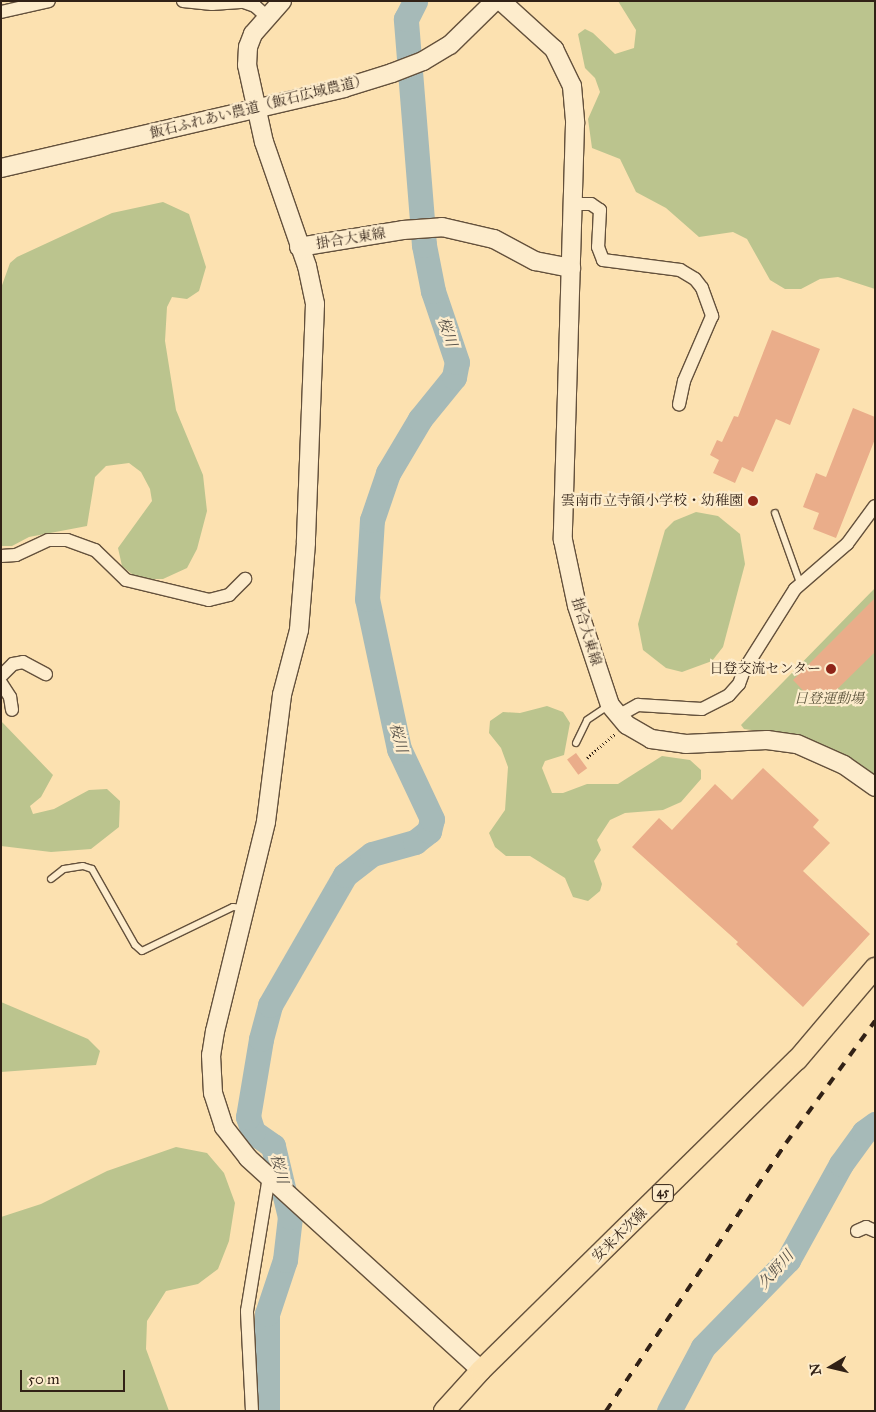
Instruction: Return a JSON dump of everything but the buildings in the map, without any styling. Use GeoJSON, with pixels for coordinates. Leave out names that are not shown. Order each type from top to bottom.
{"type":"FeatureCollection","features":[{"type":"Feature","properties":{"kind":"main road","name":"安来木次線"},"geometry":{"type":"LineString","coordinates":[[444,1411],[481,1370],[797,1060],[875,968]]}},
{"type":"Feature","properties":{"kind":"street"},"geometry":{"type":"LineString","coordinates":[[1,12],[49,1]]}},
{"type":"Feature","properties":{"kind":"street"},"geometry":{"type":"LineString","coordinates":[[183,1],[212,4],[244,2],[255,6],[266,16]]}},
{"type":"Feature","properties":{"kind":"street","name":"掛合大東線"},"geometry":{"type":"LineString","coordinates":[[282,1],[266,16],[253,34],[247,54],[264,142],[299,247],[421,228],[442,227],[494,239],[534,261],[571,268]]}},
{"type":"Feature","properties":{"kind":"street","name":"飯石ふれあい農道（飯石広域農道）"},"geometry":{"type":"LineString","coordinates":[[1,168],[344,88],[392,73],[423,61],[450,44],[495,1]]}},
{"type":"Feature","properties":{"kind":"street","name":"掛合大東線"},"geometry":{"type":"LineString","coordinates":[[502,1],[542,35],[568,73],[574,111],[563,540],[577,606],[615,718]]}},
{"type":"Feature","properties":{"kind":"street"},"geometry":{"type":"LineString","coordinates":[[573,204],[591,204],[600,210],[598,247],[603,260],[680,270],[695,279],[702,288],[712,316],[684,381],[679,404]]}},
{"type":"Feature","properties":{"kind":"street"},"geometry":{"type":"LineString","coordinates":[[299,247],[307,266],[314,304],[306,543],[300,620],[282,695],[266,822],[243,908],[215,1031],[211,1074],[217,1110],[224,1127],[272,1180],[481,1370]]}},
{"type":"Feature","properties":{"kind":"street"},"geometry":{"type":"LineString","coordinates":[[875,506],[847,544],[800,583],[744,670],[739,684],[721,701],[702,709],[638,705],[615,718],[637,732],[670,743],[767,740],[796,744],[844,765],[875,787]]}},
{"type":"Feature","properties":{"kind":"street"},"geometry":{"type":"LineString","coordinates":[[1,556],[16,555],[48,540],[67,540],[95,550],[126,580],[209,600],[229,595],[245,579]]}},
{"type":"Feature","properties":{"kind":"street"},"geometry":{"type":"LineString","coordinates":[[1,676],[14,664],[23,662],[46,674]]}},
{"type":"Feature","properties":{"kind":"street"},"geometry":{"type":"LineString","coordinates":[[1,684],[10,697],[12,710]]}},
{"type":"Feature","properties":{"kind":"street"},"geometry":{"type":"LineString","coordinates":[[252,1411],[246,1311],[272,1180]]}},
{"type":"Feature","properties":{"kind":"street"},"geometry":{"type":"LineString","coordinates":[[857,1231],[866,1227],[875,1231]]}},
{"type":"Feature","properties":{"kind":"lane"},"geometry":{"type":"LineString","coordinates":[[775,513],[800,583]]}},
{"type":"Feature","properties":{"kind":"lane"},"geometry":{"type":"LineString","coordinates":[[576,743],[587,720],[615,718]]}},
{"type":"Feature","properties":{"kind":"lane"},"geometry":{"type":"LineString","coordinates":[[51,879],[64,869],[84,866],[92,869],[135,945],[142,951],[233,907],[243,908]]}},
{"type":"Feature","properties":{"kind":"path"},"geometry":{"type":"LineString","coordinates":[[587,758],[615,718]]}},
{"type":"Feature","properties":{"kind":"green space"},"geometry":{"type":"Polygon","coordinates":[[[618,1],[875,1],[875,289],[838,277],[820,279],[801,289],[785,289],[770,280],[747,239],[733,232],[699,237],[666,208],[636,192],[620,159],[592,148],[588,119],[600,92],[595,78],[585,68],[578,34],[585,29],[593,33],[615,54],[634,48],[636,30],[618,1]]]}},
{"type":"Feature","properties":{"kind":"green space"},"geometry":{"type":"Polygon","coordinates":[[[163,202],[189,214],[206,267],[199,291],[187,299],[172,297],[167,307],[165,341],[176,410],[203,475],[207,511],[197,549],[187,568],[163,579],[138,579],[122,566],[118,548],[152,501],[150,489],[141,472],[129,463],[106,466],[95,477],[87,526],[29,537],[12,546],[1,546],[1,288],[10,263],[17,257],[112,213],[163,202]]]}},
{"type":"Feature","properties":{"kind":"green space"},"geometry":{"type":"Polygon","coordinates":[[[696,512],[718,516],[740,534],[745,564],[723,647],[712,661],[682,672],[666,668],[643,650],[638,624],[665,530],[674,521],[696,512]]]}},
{"type":"Feature","properties":{"kind":"green space","name":"日登運動場"},"geometry":{"type":"Polygon","coordinates":[[[875,588],[875,778],[803,737],[744,729],[741,725],[875,588]]]}},
{"type":"Feature","properties":{"kind":"green space"},"geometry":{"type":"Polygon","coordinates":[[[547,706],[563,712],[570,723],[564,755],[545,761],[542,768],[552,793],[563,793],[587,784],[618,784],[662,756],[690,760],[701,770],[701,779],[681,802],[663,810],[625,813],[610,820],[597,840],[601,850],[594,861],[602,884],[600,891],[588,901],[573,897],[565,878],[530,856],[506,856],[495,847],[489,833],[505,810],[508,767],[501,748],[489,733],[490,721],[503,712],[520,713],[547,706]]]}},
{"type":"Feature","properties":{"kind":"green space"},"geometry":{"type":"Polygon","coordinates":[[[1,721],[53,775],[41,797],[30,806],[33,814],[54,809],[89,790],[107,789],[120,801],[119,827],[91,849],[51,852],[1,846],[1,721]]]}},
{"type":"Feature","properties":{"kind":"green space"},"geometry":{"type":"Polygon","coordinates":[[[1,1002],[88,1039],[100,1051],[96,1065],[1,1072],[1,1002]]]}},
{"type":"Feature","properties":{"kind":"green space"},"geometry":{"type":"Polygon","coordinates":[[[176,1147],[207,1153],[224,1173],[235,1203],[229,1241],[218,1269],[198,1284],[166,1291],[147,1321],[146,1349],[169,1411],[1,1411],[1,1217],[41,1204],[107,1171],[176,1147]]]}},
{"type":"Feature","properties":{"kind":"waterway","name":"桜川"},"geometry":{"type":"LineString","coordinates":[[267,1411],[267,1314],[285,1260],[290,1217],[273,1146],[253,1132],[248,1117],[261,1039],[270,1005],[345,875],[372,854],[415,842],[429,831],[432,819],[399,749],[367,599],[372,520],[388,473],[420,419],[454,377],[457,362],[433,291],[424,245],[406,19],[415,1]]}},
{"type":"Feature","properties":{"kind":"waterway","name":"久野川"},"geometry":{"type":"LineString","coordinates":[[669,1411],[703,1347],[788,1260],[841,1164],[864,1132],[875,1124]]}},
{"type":"Feature","properties":{"kind":"railway"},"geometry":{"type":"LineString","coordinates":[[606,1411],[786,1143],[875,1021]]}},
{"type":"Feature","properties":{"kind":"place","name":"雲南市立寺領小学校・幼稚園"},"geometry":{"type":"Point","coordinates":[753,501]}},
{"type":"Feature","properties":{"kind":"place","name":"日登交流センター"},"geometry":{"type":"Point","coordinates":[831,669]}}]}
